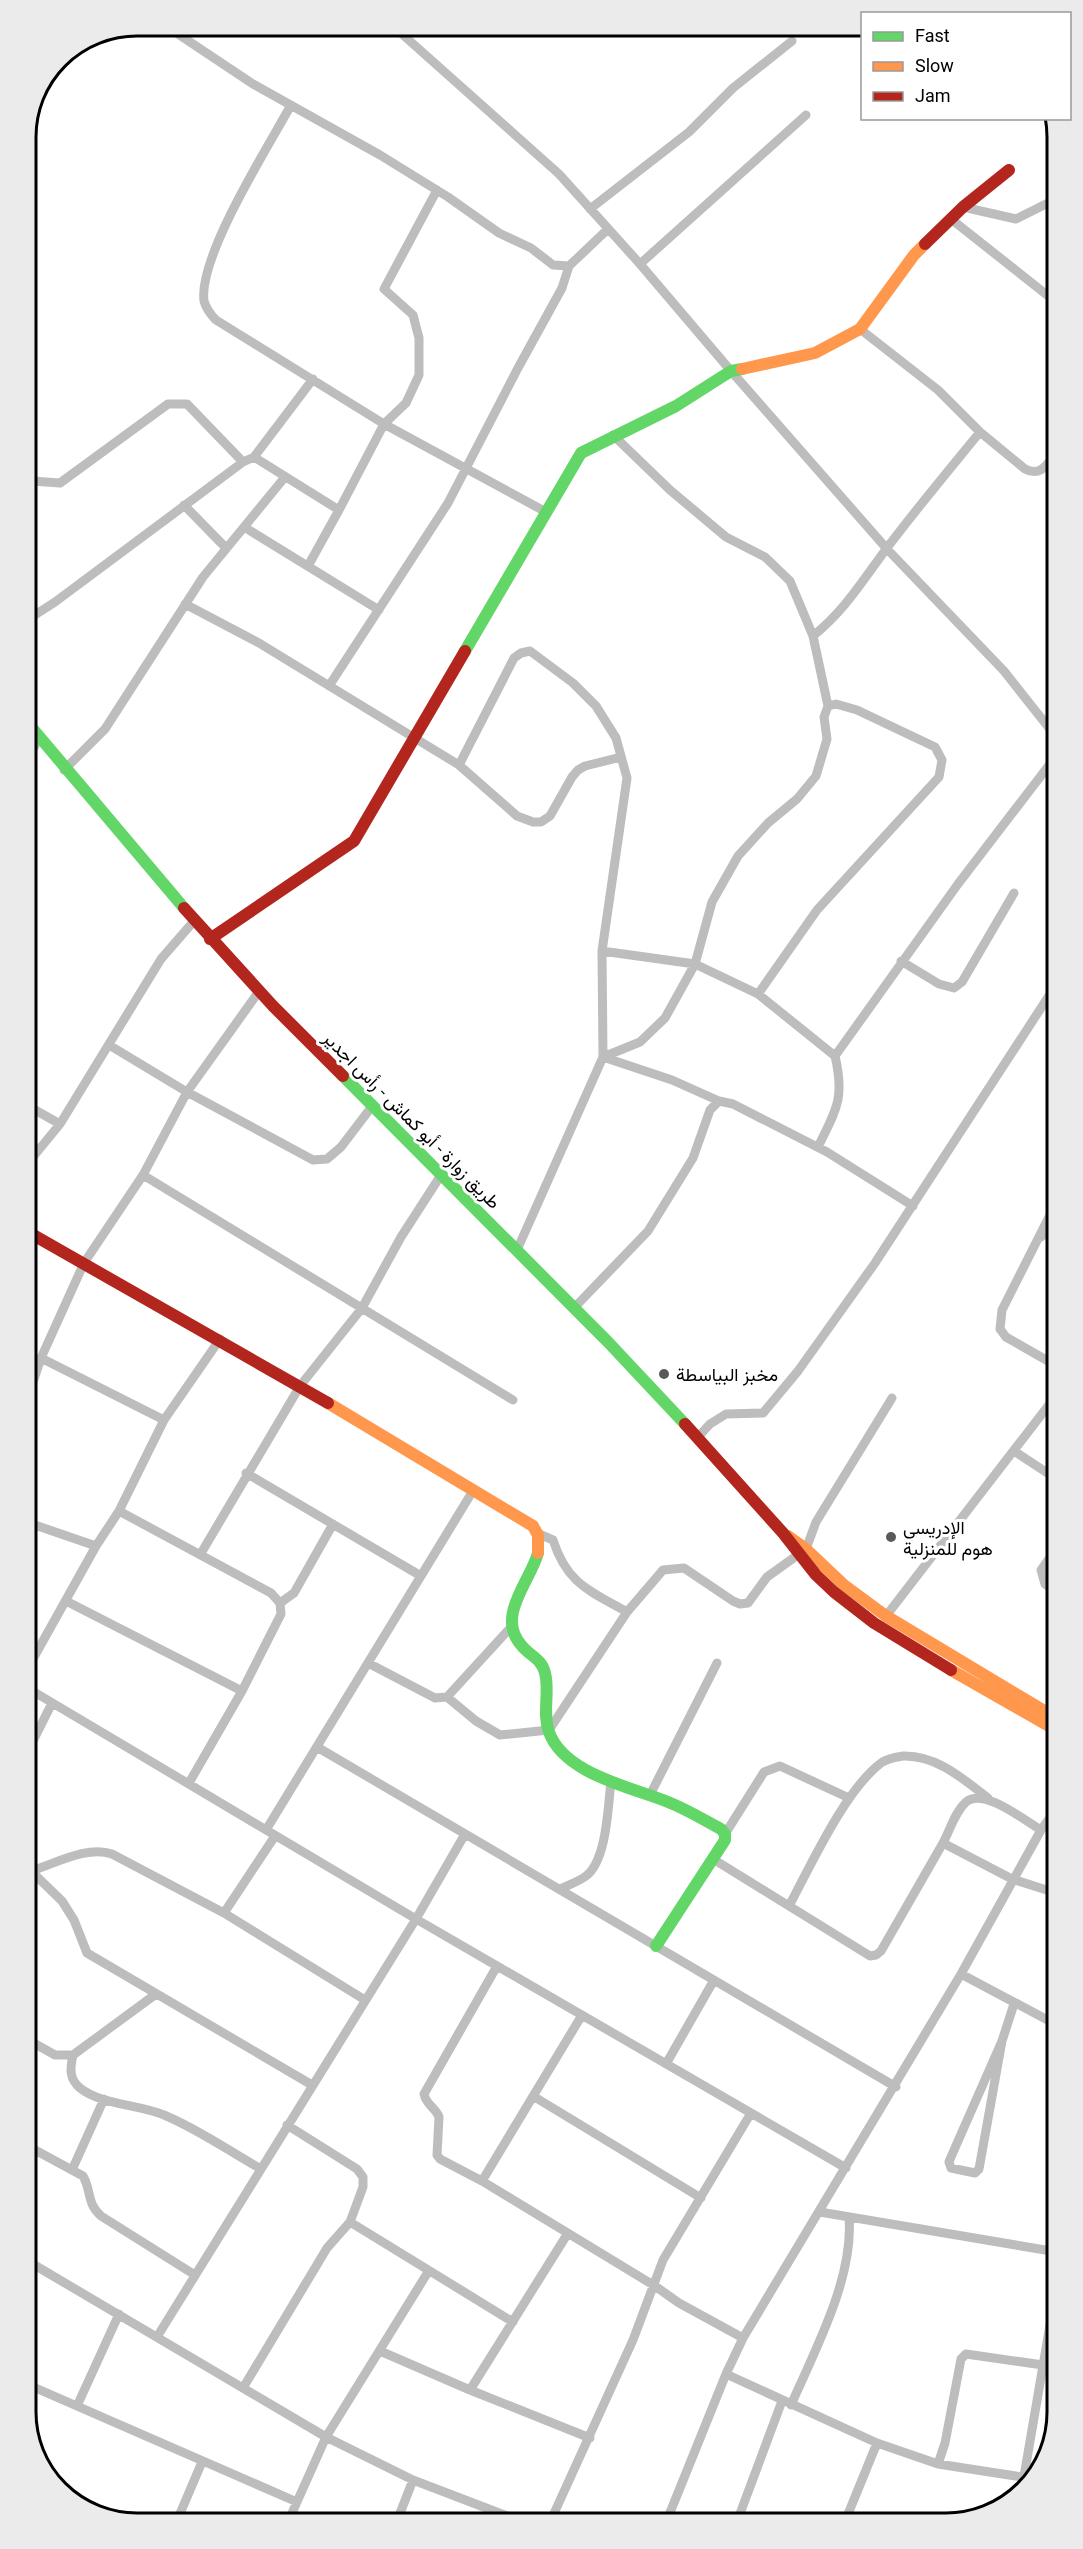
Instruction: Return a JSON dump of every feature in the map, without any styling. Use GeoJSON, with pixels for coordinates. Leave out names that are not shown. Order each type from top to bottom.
{"type":"FeatureCollection","features":[{"type":"Feature","properties":{"kind":"street"},"geometry":{"type":"LineString","coordinates":[[181,36],[253,84],[437,190],[499,233],[531,249],[553,266],[569,266]]}},
{"type":"Feature","properties":{"kind":"street"},"geometry":{"type":"LineString","coordinates":[[404,36],[559,174],[887,549],[1004,671],[1047,725]]}},
{"type":"Feature","properties":{"kind":"street"},"geometry":{"type":"LineString","coordinates":[[590,209],[689,132],[733,88],[792,41]]}},
{"type":"Feature","properties":{"kind":"street"},"geometry":{"type":"LineString","coordinates":[[291,105],[215,244],[207,272],[204,301],[210,313],[216,320],[384,424],[546,512]]}},
{"type":"Feature","properties":{"kind":"street"},"geometry":{"type":"LineString","coordinates":[[640,264],[806,116]]}},
{"type":"Feature","properties":{"kind":"street"},"geometry":{"type":"LineString","coordinates":[[210,939],[354,841],[528,548],[546,512],[581,453],[675,406],[731,371],[815,353],[860,329],[914,255],[963,207],[1009,170]]}},
{"type":"Feature","properties":{"kind":"street"},"geometry":{"type":"LineString","coordinates":[[308,566],[384,424],[406,403],[419,375],[419,338],[413,315],[384,289],[437,190]]}},
{"type":"Feature","properties":{"kind":"street"},"geometry":{"type":"LineString","coordinates":[[963,207],[1016,219],[1047,204]]}},
{"type":"Feature","properties":{"kind":"street"},"geometry":{"type":"LineString","coordinates":[[951,219],[1047,295]]}},
{"type":"Feature","properties":{"kind":"street"},"geometry":{"type":"LineString","coordinates":[[329,686],[448,503],[562,288],[569,266],[608,229]]}},
{"type":"Feature","properties":{"kind":"street"},"geometry":{"type":"LineString","coordinates":[[860,329],[938,390],[980,432],[1017,463],[1032,473],[1047,464]]}},
{"type":"Feature","properties":{"kind":"street"},"geometry":{"type":"LineString","coordinates":[[36,614],[243,462],[254,457],[313,380]]}},
{"type":"Feature","properties":{"kind":"street"},"geometry":{"type":"LineString","coordinates":[[36,481],[60,483],[168,404],[178,402],[187,404],[243,462]]}},
{"type":"Feature","properties":{"kind":"street"},"geometry":{"type":"LineString","coordinates":[[813,636],[833,619],[864,583],[887,549],[980,432]]}},
{"type":"Feature","properties":{"kind":"street"},"geometry":{"type":"LineString","coordinates":[[603,1057],[640,1042],[664,1018],[695,964],[712,902],[738,856],[768,823],[797,799],[816,776],[827,739],[824,717],[828,706],[813,636],[790,581],[765,557],[726,537],[678,497],[613,435]]}},
{"type":"Feature","properties":{"kind":"street"},"geometry":{"type":"LineString","coordinates":[[254,457],[339,510]]}},
{"type":"Feature","properties":{"kind":"street"},"geometry":{"type":"LineString","coordinates":[[64,770],[105,729],[185,604],[226,548],[285,477]]}},
{"type":"Feature","properties":{"kind":"street"},"geometry":{"type":"LineString","coordinates":[[184,505],[226,548]]}},
{"type":"Feature","properties":{"kind":"street"},"geometry":{"type":"LineString","coordinates":[[244,527],[379,610]]}},
{"type":"Feature","properties":{"kind":"street"},"geometry":{"type":"LineString","coordinates":[[185,604],[259,642],[459,765],[517,816],[533,822],[541,822],[550,816],[578,770],[585,766],[621,757]]}},
{"type":"Feature","properties":{"kind":"street"},"geometry":{"type":"LineString","coordinates":[[459,765],[514,658],[521,652],[530,651],[573,683],[596,706],[616,738],[627,778],[602,951],[603,1057],[517,1250]]}},
{"type":"Feature","properties":{"kind":"street"},"geometry":{"type":"LineString","coordinates":[[758,993],[817,910],[939,777],[942,760],[935,747],[856,710],[836,704],[828,706]]}},
{"type":"Feature","properties":{"kind":"street","name":"طريق زوارة - أبو كماش - رأس اجدير"},"geometry":{"type":"LineString","coordinates":[[36,733],[64,770],[210,939],[310,1045],[373,1105],[574,1308],[698,1437],[802,1553]]}},
{"type":"Feature","properties":{"kind":"street"},"geometry":{"type":"LineString","coordinates":[[36,743],[39,737]]}},
{"type":"Feature","properties":{"kind":"street"},"geometry":{"type":"LineString","coordinates":[[835,1056],[902,961],[1047,768]]}},
{"type":"Feature","properties":{"kind":"street"},"geometry":{"type":"LineString","coordinates":[[902,961],[939,984],[954,988],[962,982],[1014,893]]}},
{"type":"Feature","properties":{"kind":"street"},"geometry":{"type":"LineString","coordinates":[[36,1154],[60,1125],[161,959],[194,921]]}},
{"type":"Feature","properties":{"kind":"street"},"geometry":{"type":"LineString","coordinates":[[602,951],[695,964],[758,993],[835,1056],[839,1074],[839,1103],[819,1147]]}},
{"type":"Feature","properties":{"kind":"street"},"geometry":{"type":"LineString","coordinates":[[36,1373],[84,1263],[143,1175],[187,1092],[260,990]]}},
{"type":"Feature","properties":{"kind":"street"},"geometry":{"type":"LineString","coordinates":[[698,1437],[710,1424],[726,1414],[763,1413],[798,1371],[913,1206],[1047,999]]}},
{"type":"Feature","properties":{"kind":"street"},"geometry":{"type":"LineString","coordinates":[[109,1045],[187,1092],[313,1160],[322,1161],[341,1147],[373,1105]]}},
{"type":"Feature","properties":{"kind":"street"},"geometry":{"type":"LineString","coordinates":[[603,1057],[672,1080],[719,1101],[733,1104],[819,1147],[913,1206]]}},
{"type":"Feature","properties":{"kind":"street"},"geometry":{"type":"LineString","coordinates":[[574,1308],[636,1247],[648,1231],[693,1158],[710,1110],[719,1101]]}},
{"type":"Feature","properties":{"kind":"street"},"geometry":{"type":"LineString","coordinates":[[36,1111],[60,1125]]}},
{"type":"Feature","properties":{"kind":"street"},"geometry":{"type":"LineString","coordinates":[[143,1175],[513,1400]]}},
{"type":"Feature","properties":{"kind":"street"},"geometry":{"type":"LineString","coordinates":[[200,1555],[246,1473],[300,1386],[362,1308],[401,1237],[441,1175]]}},
{"type":"Feature","properties":{"kind":"street"},"geometry":{"type":"LineString","coordinates":[[1047,1221],[1002,1310],[1000,1329],[1006,1337],[1047,1360]]}},
{"type":"Feature","properties":{"kind":"street"},"geometry":{"type":"LineString","coordinates":[[1037,1240],[1047,1232]]}},
{"type":"Feature","properties":{"kind":"street"},"geometry":{"type":"LineString","coordinates":[[36,1236],[220,1339],[474,1489],[533,1527],[539,1534],[553,1540],[559,1559],[578,1584],[627,1612]]}},
{"type":"Feature","properties":{"kind":"street"},"geometry":{"type":"LineString","coordinates":[[36,1657],[42,1639],[119,1511],[164,1420],[220,1339]]}},
{"type":"Feature","properties":{"kind":"street"},"geometry":{"type":"LineString","coordinates":[[41,1358],[164,1420]]}},
{"type":"Feature","properties":{"kind":"street"},"geometry":{"type":"LineString","coordinates":[[549,1730],[627,1612],[663,1570],[684,1568],[740,1604],[748,1603],[767,1577],[802,1553],[816,1522],[892,1398]]}},
{"type":"Feature","properties":{"kind":"street"},"geometry":{"type":"LineString","coordinates":[[886,1616],[1047,1408]]}},
{"type":"Feature","properties":{"kind":"street"},"geometry":{"type":"LineString","coordinates":[[1014,1451],[1047,1473]]}},
{"type":"Feature","properties":{"kind":"street"},"geometry":{"type":"LineString","coordinates":[[246,1473],[421,1576]]}},
{"type":"Feature","properties":{"kind":"street"},"geometry":{"type":"LineString","coordinates":[[266,1830],[474,1489]]}},
{"type":"Feature","properties":{"kind":"street"},"geometry":{"type":"LineString","coordinates":[[119,1511],[271,1593],[280,1604],[281,1614],[242,1691],[189,1783]]}},
{"type":"Feature","properties":{"kind":"street"},"geometry":{"type":"LineString","coordinates":[[280,1604],[294,1593],[333,1524]]}},
{"type":"Feature","properties":{"kind":"street"},"geometry":{"type":"LineString","coordinates":[[36,1525],[96,1546]]}},
{"type":"Feature","properties":{"kind":"street"},"geometry":{"type":"LineString","coordinates":[[539,1534],[541,1546],[515,1602],[512,1626],[516,1640],[542,1665],[546,1678],[545,1701],[549,1736],[564,1753],[587,1770],[650,1795],[711,1824],[725,1834]]}},
{"type":"Feature","properties":{"kind":"street"},"geometry":{"type":"LineString","coordinates":[[802,1553],[886,1616],[1047,1714]]}},
{"type":"Feature","properties":{"kind":"street"},"geometry":{"type":"LineString","coordinates":[[802,1553],[834,1595],[886,1632],[1047,1725]]}},
{"type":"Feature","properties":{"kind":"street"},"geometry":{"type":"LineString","coordinates":[[1047,1561],[1041,1570],[1047,1585]]}},
{"type":"Feature","properties":{"kind":"street"},"geometry":{"type":"LineString","coordinates":[[834,1595],[844,1585]]}},
{"type":"Feature","properties":{"kind":"street"},"geometry":{"type":"LineString","coordinates":[[66,1601],[242,1691]]}},
{"type":"Feature","properties":{"kind":"street"},"geometry":{"type":"LineString","coordinates":[[368,1663],[435,1698],[447,1697],[512,1626]]}},
{"type":"Feature","properties":{"kind":"street"},"geometry":{"type":"LineString","coordinates":[[650,1795],[717,1662]]}},
{"type":"Feature","properties":{"kind":"street"},"geometry":{"type":"LineString","coordinates":[[36,1693],[416,1919],[846,2168]]}},
{"type":"Feature","properties":{"kind":"street"},"geometry":{"type":"LineString","coordinates":[[447,1697],[476,1721],[500,1735],[549,1730]]}},
{"type":"Feature","properties":{"kind":"street"},"geometry":{"type":"LineString","coordinates":[[36,1735],[52,1703]]}},
{"type":"Feature","properties":{"kind":"street"},"geometry":{"type":"LineString","coordinates":[[317,1747],[896,2086]]}},
{"type":"Feature","properties":{"kind":"street"},"geometry":{"type":"LineString","coordinates":[[789,1905],[849,1798],[882,1762],[902,1756],[921,1758],[951,1769],[988,1798],[1041,1830]]}},
{"type":"Feature","properties":{"kind":"street"},"geometry":{"type":"LineString","coordinates":[[656,1946],[725,1840],[725,1834],[764,1772],[780,1766],[849,1798]]}},
{"type":"Feature","properties":{"kind":"street"},"geometry":{"type":"LineString","coordinates":[[560,1889],[587,1876],[598,1857],[606,1832],[611,1781]]}},
{"type":"Feature","properties":{"kind":"street"},"geometry":{"type":"LineString","coordinates":[[713,1859],[865,1955],[876,1955],[944,1843],[961,1808],[968,1800],[988,1798]]}},
{"type":"Feature","properties":{"kind":"street"},"geometry":{"type":"LineString","coordinates":[[670,2513],[743,2338],[896,2086],[1047,1822]]}},
{"type":"Feature","properties":{"kind":"street"},"geometry":{"type":"LineString","coordinates":[[157,2337],[416,1919],[465,1834]]}},
{"type":"Feature","properties":{"kind":"street"},"geometry":{"type":"LineString","coordinates":[[224,1913],[275,1836]]}},
{"type":"Feature","properties":{"kind":"street"},"geometry":{"type":"LineString","coordinates":[[944,1843],[1012,1880],[1047,1890]]}},
{"type":"Feature","properties":{"kind":"street"},"geometry":{"type":"LineString","coordinates":[[36,1869],[92,1852],[103,1851],[224,1913],[365,2000]]}},
{"type":"Feature","properties":{"kind":"street"},"geometry":{"type":"LineString","coordinates":[[36,1877],[62,1901],[74,1920],[87,1953],[312,2085]]}},
{"type":"Feature","properties":{"kind":"street"},"geometry":{"type":"LineString","coordinates":[[497,1966],[424,2094],[425,2100],[438,2112],[440,2117],[437,2155],[440,2159],[482,2181],[680,2303],[743,2338]]}},
{"type":"Feature","properties":{"kind":"street"},"geometry":{"type":"LineString","coordinates":[[961,1974],[1047,2020]]}},
{"type":"Feature","properties":{"kind":"street"},"geometry":{"type":"LineString","coordinates":[[666,2064],[714,1980]]}},
{"type":"Feature","properties":{"kind":"street"},"geometry":{"type":"LineString","coordinates":[[36,2044],[55,2055],[72,2055],[156,1994]]}},
{"type":"Feature","properties":{"kind":"street"},"geometry":{"type":"LineString","coordinates":[[1002,2041],[979,2169],[975,2173],[951,2168],[949,2162],[1002,2041],[1014,2004]]}},
{"type":"Feature","properties":{"kind":"street"},"geometry":{"type":"LineString","coordinates":[[482,2181],[582,2015]]}},
{"type":"Feature","properties":{"kind":"street"},"geometry":{"type":"LineString","coordinates":[[72,2055],[70,2069],[72,2079],[80,2088],[104,2099],[144,2107],[164,2115],[261,2169]]}},
{"type":"Feature","properties":{"kind":"street"},"geometry":{"type":"LineString","coordinates":[[533,2096],[701,2198]]}},
{"type":"Feature","properties":{"kind":"street"},"geometry":{"type":"LineString","coordinates":[[72,2170],[104,2099]]}},
{"type":"Feature","properties":{"kind":"street"},"geometry":{"type":"LineString","coordinates":[[554,2513],[590,2438],[655,2286],[663,2260],[751,2113]]}},
{"type":"Feature","properties":{"kind":"street"},"geometry":{"type":"LineString","coordinates":[[243,2388],[327,2248],[350,2222],[363,2187],[363,2177],[357,2169],[287,2125]]}},
{"type":"Feature","properties":{"kind":"street"},"geometry":{"type":"LineString","coordinates":[[36,2150],[83,2176],[87,2183],[92,2207],[100,2216],[195,2275]]}},
{"type":"Feature","properties":{"kind":"street"},"geometry":{"type":"LineString","coordinates":[[820,2212],[1047,2250]]}},
{"type":"Feature","properties":{"kind":"street"},"geometry":{"type":"LineString","coordinates":[[741,2513],[845,2271],[851,2238],[849,2217]]}},
{"type":"Feature","properties":{"kind":"street"},"geometry":{"type":"LineString","coordinates":[[350,2222],[428,2272],[513,2322]]}},
{"type":"Feature","properties":{"kind":"street"},"geometry":{"type":"LineString","coordinates":[[470,2390],[568,2233]]}},
{"type":"Feature","properties":{"kind":"street"},"geometry":{"type":"LineString","coordinates":[[36,2266],[326,2437],[413,2480],[499,2513]]}},
{"type":"Feature","properties":{"kind":"street"},"geometry":{"type":"LineString","coordinates":[[292,2513],[326,2437],[428,2272]]}},
{"type":"Feature","properties":{"kind":"street"},"geometry":{"type":"LineString","coordinates":[[77,2406],[119,2314]]}},
{"type":"Feature","properties":{"kind":"street"},"geometry":{"type":"LineString","coordinates":[[1024,2476],[1047,2341]]}},
{"type":"Feature","properties":{"kind":"street"},"geometry":{"type":"LineString","coordinates":[[380,2351],[590,2438]]}},
{"type":"Feature","properties":{"kind":"street"},"geometry":{"type":"LineString","coordinates":[[938,2464],[945,2443],[961,2359],[966,2354],[1047,2365]]}},
{"type":"Feature","properties":{"kind":"street"},"geometry":{"type":"LineString","coordinates":[[726,2374],[877,2444],[938,2464],[1023,2478]]}},
{"type":"Feature","properties":{"kind":"street"},"geometry":{"type":"LineString","coordinates":[[36,2388],[297,2502]]}},
{"type":"Feature","properties":{"kind":"street"},"geometry":{"type":"LineString","coordinates":[[848,2513],[877,2444]]}},
{"type":"Feature","properties":{"kind":"street"},"geometry":{"type":"LineString","coordinates":[[180,2513],[202,2462]]}},
{"type":"Feature","properties":{"kind":"street"},"geometry":{"type":"LineString","coordinates":[[400,2513],[413,2480]]}},
{"type":"Feature","properties":{"kind":"traffic: fast"},"geometry":{"type":"LineString","coordinates":[[465,651],[581,453],[676,406],[731,371],[742,369]]}},
{"type":"Feature","properties":{"kind":"traffic: fast"},"geometry":{"type":"LineString","coordinates":[[36,733],[184,908]]}},
{"type":"Feature","properties":{"kind":"traffic: fast"},"geometry":{"type":"LineString","coordinates":[[343,1076],[608,1342],[685,1424]]}},
{"type":"Feature","properties":{"kind":"traffic: fast"},"geometry":{"type":"LineString","coordinates":[[538,1553],[517,1600],[512,1623],[515,1635],[522,1646],[539,1661],[543,1668],[547,1688],[547,1725],[557,1746],[583,1769],[668,1802],[721,1829],[725,1834],[725,1840],[656,1946]]}},
{"type":"Feature","properties":{"kind":"traffic: slow"},"geometry":{"type":"LineString","coordinates":[[742,369],[815,353],[860,329],[914,255],[925,244]]}},
{"type":"Feature","properties":{"kind":"traffic: slow"},"geometry":{"type":"LineString","coordinates":[[328,1403],[533,1526],[538,1535],[538,1553]]}},
{"type":"Feature","properties":{"kind":"traffic: slow"},"geometry":{"type":"LineString","coordinates":[[788,1536],[806,1549],[844,1585],[886,1616],[1047,1713]]}},
{"type":"Feature","properties":{"kind":"traffic: slow"},"geometry":{"type":"LineString","coordinates":[[951,1670],[1047,1725]]}},
{"type":"Feature","properties":{"kind":"traffic: jam"},"geometry":{"type":"LineString","coordinates":[[925,244],[963,207],[1009,170]]}},
{"type":"Feature","properties":{"kind":"traffic: jam"},"geometry":{"type":"LineString","coordinates":[[210,939],[354,841],[465,651]]}},
{"type":"Feature","properties":{"kind":"traffic: jam"},"geometry":{"type":"LineString","coordinates":[[184,908],[273,1006],[343,1076]]}},
{"type":"Feature","properties":{"kind":"traffic: jam"},"geometry":{"type":"LineString","coordinates":[[36,1237],[328,1403]]}},
{"type":"Feature","properties":{"kind":"traffic: jam"},"geometry":{"type":"LineString","coordinates":[[685,1424],[783,1533],[816,1575],[834,1592],[874,1623],[951,1670]]}},
{"type":"Feature","properties":{"kind":"place","name":"مخبز البياسطة"},"geometry":{"type":"Point","coordinates":[664,1374]}},
{"type":"Feature","properties":{"kind":"place","name":"الإدريسي هوم للمنزلية"},"geometry":{"type":"Point","coordinates":[891,1537]}}]}
